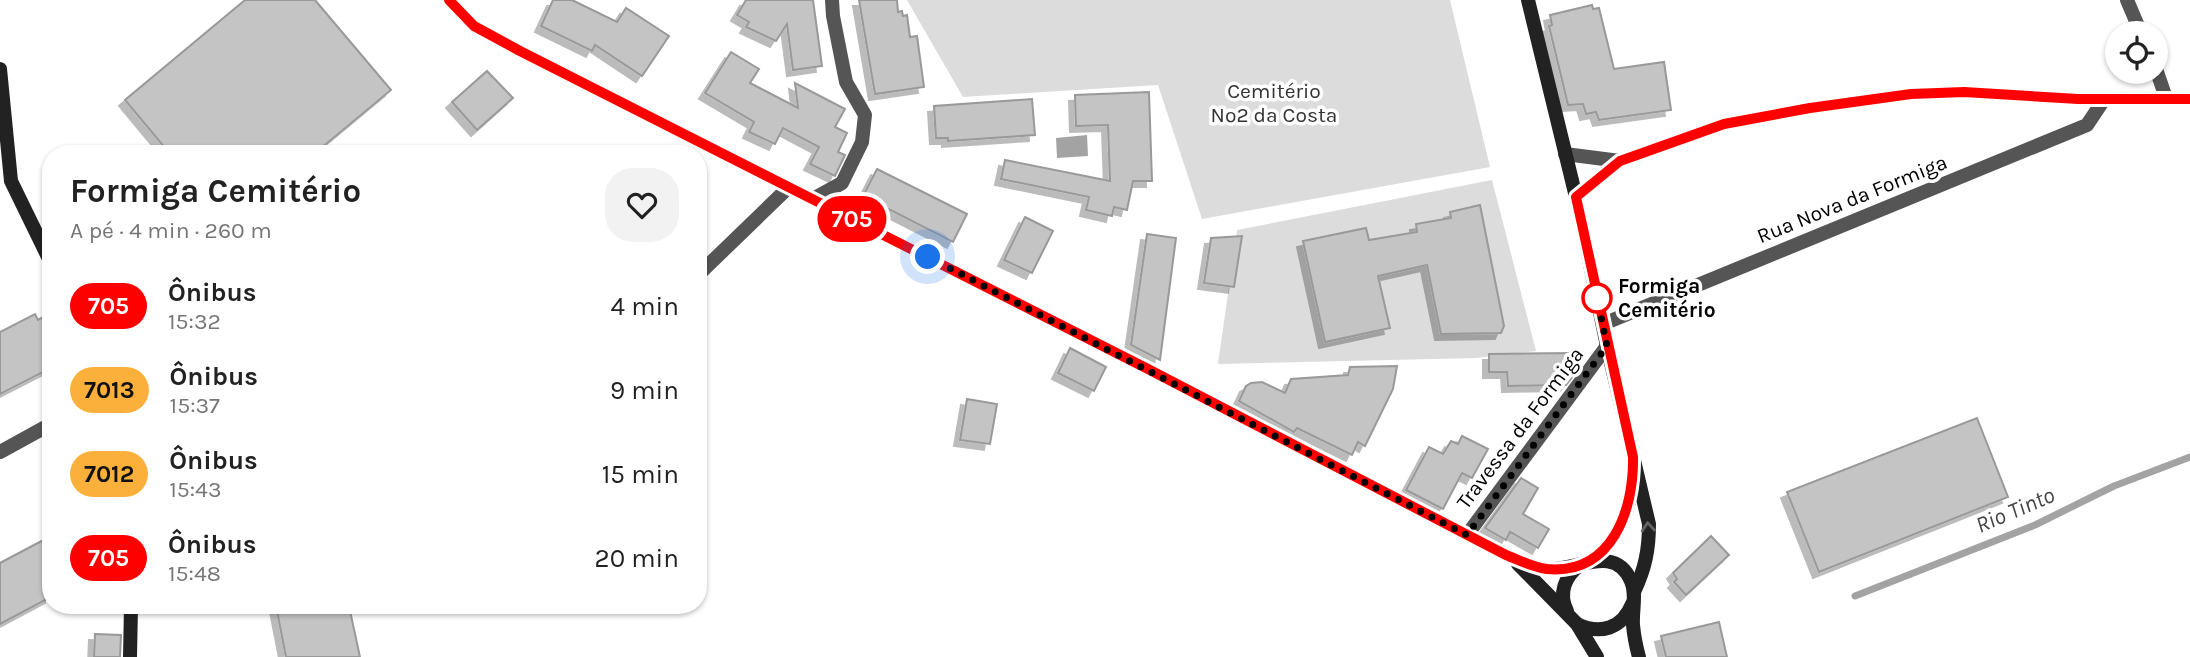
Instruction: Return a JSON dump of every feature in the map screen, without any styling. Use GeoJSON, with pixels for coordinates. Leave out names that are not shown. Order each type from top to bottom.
{"type":"FeatureCollection","features":[{"type":"Feature","properties":{"kind":"main road"},"geometry":{"type":"LineString","coordinates":[[449,0],[474,26],[707,145]]}},
{"type":"Feature","properties":{"kind":"main road"},"geometry":{"type":"LineString","coordinates":[[1506,555],[1526,570],[1573,619],[1599,631],[1620,623],[1628,614],[1648,554],[1649,524],[1607,346],[1576,197],[1528,0]]}},
{"type":"Feature","properties":{"kind":"main road"},"geometry":{"type":"LineString","coordinates":[[0,69],[5,185],[42,248]]}},
{"type":"Feature","properties":{"kind":"main road"},"geometry":{"type":"LineString","coordinates":[[707,145],[1506,555],[1546,569],[1562,569],[1604,560],[1615,564],[1625,571],[1633,598],[1633,624],[1639,657]]}},
{"type":"Feature","properties":{"kind":"main road"},"geometry":{"type":"LineString","coordinates":[[1597,657],[1564,605],[1562,593],[1571,571],[1604,551],[1620,524],[1629,502],[1633,457]]}},
{"type":"Feature","properties":{"kind":"main road"},"geometry":{"type":"LineString","coordinates":[[130,657],[131,614]]}},
{"type":"Feature","properties":{"kind":"street"},"geometry":{"type":"LineString","coordinates":[[813,199],[842,183],[862,142],[865,115],[846,82],[832,0]]}},
{"type":"Feature","properties":{"kind":"street"},"geometry":{"type":"LineString","coordinates":[[2127,0],[2136,21]]}},
{"type":"Feature","properties":{"kind":"street"},"geometry":{"type":"LineString","coordinates":[[2161,84],[2166,98]]}},
{"type":"Feature","properties":{"kind":"street"},"geometry":{"type":"LineString","coordinates":[[1576,197],[1620,161],[1724,124],[1810,108],[1911,94],[1964,92],[2190,99]]}},
{"type":"Feature","properties":{"kind":"street","name":"Rua Nova da Formiga"},"geometry":{"type":"LineString","coordinates":[[1603,324],[2087,125],[2105,98]]}},
{"type":"Feature","properties":{"kind":"street"},"geometry":{"type":"LineString","coordinates":[[1564,154],[1620,161]]}},
{"type":"Feature","properties":{"kind":"street"},"geometry":{"type":"LineString","coordinates":[[707,266],[789,187]]}},
{"type":"Feature","properties":{"kind":"street","name":"Travessa da Formiga"},"geometry":{"type":"LineString","coordinates":[[1467,535],[1607,346]]}},
{"type":"Feature","properties":{"kind":"street"},"geometry":{"type":"LineString","coordinates":[[0,452],[42,429]]}},
{"type":"Feature","properties":{"kind":"green space","name":"Cemitério Nº2 da Costa"},"geometry":{"type":"Polygon","coordinates":[[[907,0],[1450,0],[1490,167],[1202,219],[1158,85],[963,97],[907,0]]]}},
{"type":"Feature","properties":{"kind":"green space"},"geometry":{"type":"Polygon","coordinates":[[[1492,180],[1536,351],[1477,358],[1218,364],[1237,230],[1492,180]]]}},
{"type":"Feature","properties":{"kind":"shaded area"},"geometry":{"type":"Polygon","coordinates":[[[1087,135],[1088,156],[1057,158],[1056,138],[1087,135]]]}},
{"type":"Feature","properties":{"kind":"building"},"geometry":{"type":"Polygon","coordinates":[[[245,0],[315,0],[391,90],[325,145],[162,145],[125,100],[245,0]]]}},
{"type":"Feature","properties":{"kind":"building"},"geometry":{"type":"Polygon","coordinates":[[[553,0],[572,0],[617,22],[626,8],[669,36],[642,76],[595,45],[592,51],[541,26],[553,0]]]}},
{"type":"Feature","properties":{"kind":"building"},"geometry":{"type":"Polygon","coordinates":[[[746,0],[813,0],[822,66],[793,70],[787,24],[776,41],[746,27],[749,22],[737,15],[746,0]]]}},
{"type":"Feature","properties":{"kind":"building"},"geometry":{"type":"Polygon","coordinates":[[[859,0],[897,0],[898,12],[902,11],[903,16],[907,15],[910,37],[917,36],[924,87],[875,94],[859,0]]]}},
{"type":"Feature","properties":{"kind":"building"},"geometry":{"type":"Polygon","coordinates":[[[1592,5],[1593,9],[1599,8],[1614,69],[1664,62],[1671,110],[1599,120],[1596,112],[1586,114],[1583,104],[1568,105],[1549,26],[1552,25],[1550,15],[1592,5]]]}},
{"type":"Feature","properties":{"kind":"building"},"geometry":{"type":"Polygon","coordinates":[[[731,52],[759,69],[750,83],[798,108],[795,83],[845,109],[835,127],[847,133],[838,152],[845,155],[835,176],[810,164],[819,147],[783,128],[775,144],[749,132],[754,122],[705,93],[731,52]]]}},
{"type":"Feature","properties":{"kind":"building"},"geometry":{"type":"Polygon","coordinates":[[[487,71],[513,98],[477,130],[452,102],[487,71]]]}},
{"type":"Feature","properties":{"kind":"building"},"geometry":{"type":"Polygon","coordinates":[[[1149,92],[1152,181],[1133,181],[1127,210],[1114,207],[1112,216],[1086,210],[1089,197],[1001,179],[1005,160],[1110,181],[1108,125],[1076,126],[1075,95],[1149,92]]]}},
{"type":"Feature","properties":{"kind":"building"},"geometry":{"type":"Polygon","coordinates":[[[1032,99],[1035,135],[948,141],[948,138],[936,138],[934,106],[1032,99]]]}},
{"type":"Feature","properties":{"kind":"building"},"geometry":{"type":"Polygon","coordinates":[[[877,169],[967,214],[953,242],[863,196],[877,169]]]}},
{"type":"Feature","properties":{"kind":"building"},"geometry":{"type":"Polygon","coordinates":[[[1480,205],[1504,326],[1501,333],[1441,334],[1427,265],[1378,276],[1390,328],[1325,342],[1303,241],[1366,228],[1369,240],[1417,232],[1416,224],[1451,218],[1450,212],[1480,205]]]}},
{"type":"Feature","properties":{"kind":"building"},"geometry":{"type":"Polygon","coordinates":[[[1025,217],[1053,231],[1032,273],[1004,260],[1025,217]]]}},
{"type":"Feature","properties":{"kind":"building"},"geometry":{"type":"Polygon","coordinates":[[[1147,234],[1176,238],[1160,360],[1131,345],[1147,234]]]}},
{"type":"Feature","properties":{"kind":"building"},"geometry":{"type":"Polygon","coordinates":[[[1242,236],[1234,287],[1204,283],[1211,238],[1242,236]]]}},
{"type":"Feature","properties":{"kind":"building"},"geometry":{"type":"Polygon","coordinates":[[[35,314],[38,320],[42,318],[42,373],[0,394],[0,332],[35,314]]]}},
{"type":"Feature","properties":{"kind":"building"},"geometry":{"type":"Polygon","coordinates":[[[1070,348],[1106,367],[1094,391],[1058,373],[1070,348]]]}},
{"type":"Feature","properties":{"kind":"building"},"geometry":{"type":"Polygon","coordinates":[[[1573,353],[1574,375],[1566,385],[1508,386],[1507,372],[1489,372],[1489,354],[1573,353]]]}},
{"type":"Feature","properties":{"kind":"building"},"geometry":{"type":"Polygon","coordinates":[[[1397,366],[1393,389],[1365,446],[1358,442],[1352,455],[1297,428],[1294,432],[1239,401],[1246,386],[1251,383],[1262,382],[1285,393],[1291,379],[1348,375],[1350,367],[1397,366]]]}},
{"type":"Feature","properties":{"kind":"building"},"geometry":{"type":"Polygon","coordinates":[[[967,399],[997,404],[990,444],[960,440],[967,399]]]}},
{"type":"Feature","properties":{"kind":"building"},"geometry":{"type":"Polygon","coordinates":[[[1977,418],[2008,497],[1819,572],[1787,492],[1977,418]]]}},
{"type":"Feature","properties":{"kind":"building"},"geometry":{"type":"Polygon","coordinates":[[[1462,436],[1488,449],[1472,478],[1462,473],[1443,509],[1406,490],[1429,447],[1443,454],[1451,441],[1458,444],[1462,436]]]}},
{"type":"Feature","properties":{"kind":"building"},"geometry":{"type":"Polygon","coordinates":[[[1521,478],[1538,488],[1523,514],[1549,529],[1538,548],[1510,532],[1506,540],[1485,528],[1521,478]]]}},
{"type":"Feature","properties":{"kind":"building"},"geometry":{"type":"Polygon","coordinates":[[[1711,536],[1729,555],[1686,595],[1674,582],[1677,579],[1673,573],[1711,536]]]}},
{"type":"Feature","properties":{"kind":"building"},"geometry":{"type":"Polygon","coordinates":[[[42,541],[42,602],[0,624],[0,563],[42,541]]]}},
{"type":"Feature","properties":{"kind":"building"},"geometry":{"type":"Polygon","coordinates":[[[278,614],[351,614],[360,657],[286,657],[278,614]]]}},
{"type":"Feature","properties":{"kind":"building"},"geometry":{"type":"Polygon","coordinates":[[[1719,622],[1727,657],[1666,657],[1661,636],[1719,622]]]}},
{"type":"Feature","properties":{"kind":"building"},"geometry":{"type":"Polygon","coordinates":[[[95,634],[121,635],[120,657],[94,657],[95,634]]]}},
{"type":"Feature","properties":{"kind":"waterway","name":"Rio Tinto"},"geometry":{"type":"LineString","coordinates":[[1855,596],[2035,525],[2114,486],[2190,457]]}},
{"type":"Feature","properties":{"kind":"bus line","name":"705"},"geometry":{"type":"LineString","coordinates":[[449,0],[474,26],[706,145]]}},
{"type":"Feature","properties":{"kind":"bus line","name":"705"},"geometry":{"type":"LineString","coordinates":[[707,146],[1148,369],[1506,555],[1530,565],[1562,569],[1592,560],[1604,551],[1613,539],[1629,502],[1633,477],[1633,457],[1576,197],[1620,161],[1724,124],[1810,108],[1911,94],[1964,92],[2078,99],[2190,99]]}},
{"type":"Feature","properties":{"kind":"place","name":"Formiga Cemitério"},"geometry":{"type":"Point","coordinates":[1597,298]}},
{"type":"Feature","properties":{"kind":"route"},"geometry":{"type":"LineString","coordinates":[[928,257],[1467,535],[1607,346],[1597,298]]}}]}
